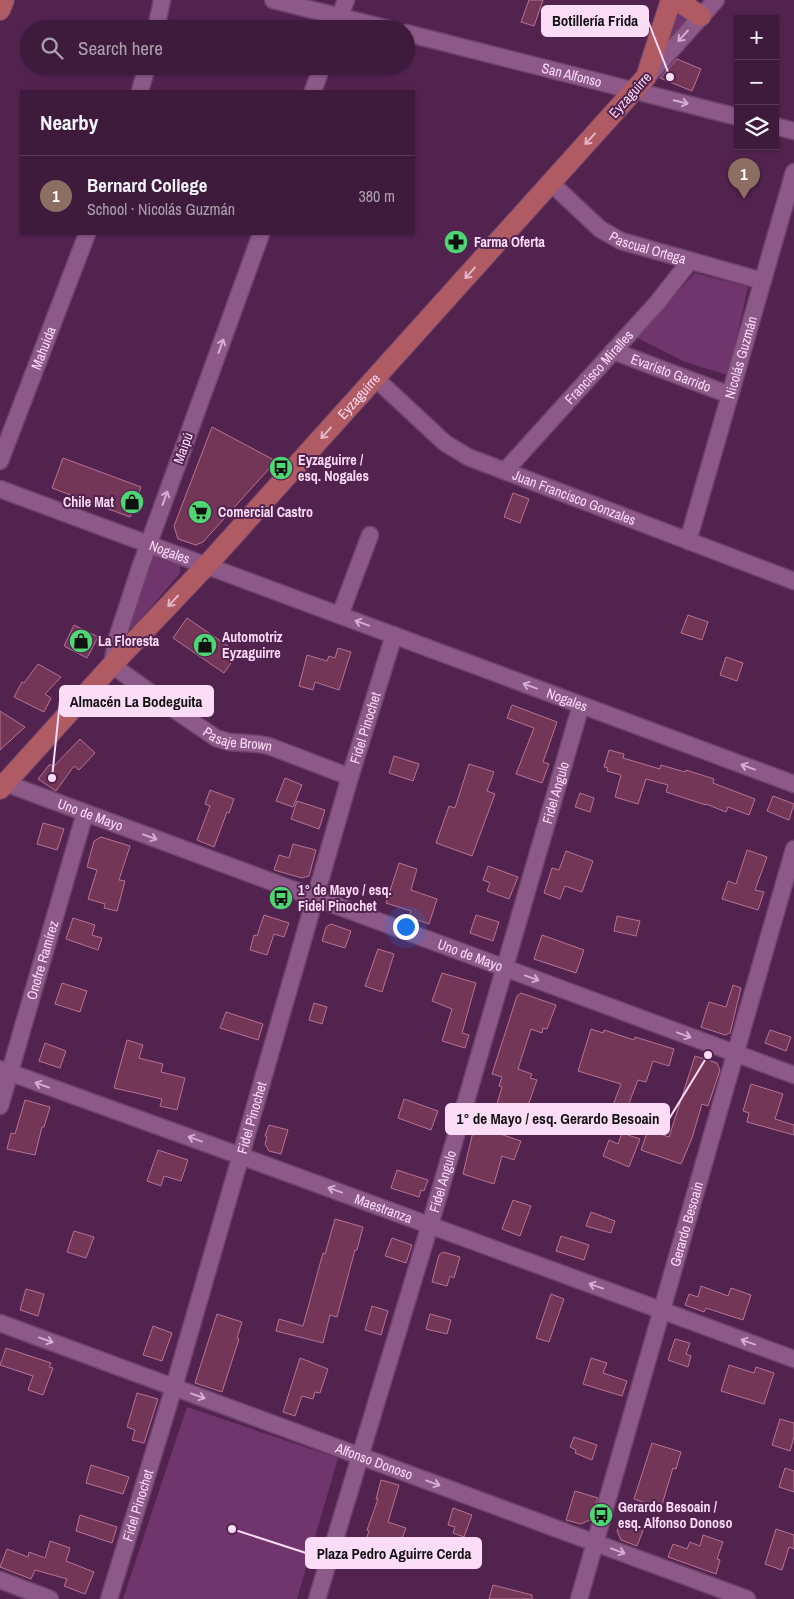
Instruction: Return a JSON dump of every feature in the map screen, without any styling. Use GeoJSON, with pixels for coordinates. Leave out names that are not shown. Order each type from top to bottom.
{"type":"FeatureCollection","features":[{"type":"Feature","properties":{"kind":"main road"},"geometry":{"type":"LineString","coordinates":[[0,10],[4,0]]}},
{"type":"Feature","properties":{"kind":"main road"},"geometry":{"type":"LineString","coordinates":[[640,84],[671,0]]}},
{"type":"Feature","properties":{"kind":"main road"},"geometry":{"type":"LineString","coordinates":[[676,0],[701,16]]}},
{"type":"Feature","properties":{"kind":"main road","name":"Eyzaguirre"},"geometry":{"type":"LineString","coordinates":[[3,786],[112,665],[206,566],[640,84]]}},
{"type":"Feature","properties":{"kind":"street"},"geometry":{"type":"LineString","coordinates":[[158,20],[162,0]]}},
{"type":"Feature","properties":{"kind":"street"},"geometry":{"type":"LineString","coordinates":[[272,0],[332,20]]}},
{"type":"Feature","properties":{"kind":"street"},"geometry":{"type":"LineString","coordinates":[[339,20],[346,0]]}},
{"type":"Feature","properties":{"kind":"street","name":"Eyzaguirre"},"geometry":{"type":"LineString","coordinates":[[640,84],[716,0]]}},
{"type":"Feature","properties":{"kind":"street","name":"San Alfonso"},"geometry":{"type":"LineString","coordinates":[[415,35],[640,84],[734,116]]}},
{"type":"Feature","properties":{"kind":"street"},"geometry":{"type":"LineString","coordinates":[[140,90],[144,75]]}},
{"type":"Feature","properties":{"kind":"street"},"geometry":{"type":"LineString","coordinates":[[313,90],[319,75]]}},
{"type":"Feature","properties":{"kind":"street"},"geometry":{"type":"LineString","coordinates":[[779,127],[794,131]]}},
{"type":"Feature","properties":{"kind":"street","name":"Nicolás Guzmán"},"geometry":{"type":"LineString","coordinates":[[688,541],[794,172]]}},
{"type":"Feature","properties":{"kind":"street","name":"Pascual Ortega"},"geometry":{"type":"LineString","coordinates":[[551,183],[600,229],[612,237],[626,243],[763,281]]}},
{"type":"Feature","properties":{"kind":"street","name":"Mahuida"},"geometry":{"type":"LineString","coordinates":[[0,461],[87,235]]}},
{"type":"Feature","properties":{"kind":"street","name":"Maipú"},"geometry":{"type":"LineString","coordinates":[[112,665],[120,628],[149,544],[261,235]]}},
{"type":"Feature","properties":{"kind":"street","name":"Francisco Miralles"},"geometry":{"type":"LineString","coordinates":[[505,471],[662,296],[690,261]]}},
{"type":"Feature","properties":{"kind":"street","name":"Evaristo Garrido"},"geometry":{"type":"LineString","coordinates":[[613,351],[730,395]]}},
{"type":"Feature","properties":{"kind":"street","name":"Juan Francisco Gonzales"},"geometry":{"type":"LineString","coordinates":[[375,378],[453,449],[468,457],[794,581]]}},
{"type":"Feature","properties":{"kind":"street","name":"Nogales"},"geometry":{"type":"LineString","coordinates":[[0,489],[794,784]]}},
{"type":"Feature","properties":{"kind":"street"},"geometry":{"type":"LineString","coordinates":[[340,615],[370,535]]}},
{"type":"Feature","properties":{"kind":"street","name":"Fidel Pinochet"},"geometry":{"type":"LineString","coordinates":[[109,1599],[174,1387],[350,777],[394,636]]}},
{"type":"Feature","properties":{"kind":"street","name":"Pasaje Brown"},"geometry":{"type":"LineString","coordinates":[[112,665],[216,738],[229,742],[270,746],[350,777]]}},
{"type":"Feature","properties":{"kind":"street","name":"Fidel Angulo"},"geometry":{"type":"LineString","coordinates":[[317,1599],[430,1225],[581,705]]}},
{"type":"Feature","properties":{"kind":"street","name":"Uno de Mayo"},"geometry":{"type":"LineString","coordinates":[[3,786],[85,813],[794,1075]]}},
{"type":"Feature","properties":{"kind":"street","name":"Onofre Ramírez"},"geometry":{"type":"LineString","coordinates":[[0,1106],[5,1071],[85,813]]}},
{"type":"Feature","properties":{"kind":"street","name":"Gerardo Besoain"},"geometry":{"type":"LineString","coordinates":[[579,1599],[794,849]]}},
{"type":"Feature","properties":{"kind":"street","name":"Maestranza"},"geometry":{"type":"LineString","coordinates":[[5,1071],[794,1359]]}},
{"type":"Feature","properties":{"kind":"street","name":"Alfonso Donoso"},"geometry":{"type":"LineString","coordinates":[[0,1323],[747,1599]]}},
{"type":"Feature","properties":{"kind":"street"},"geometry":{"type":"LineString","coordinates":[[0,1580],[50,1599]]}},
{"type":"Feature","properties":{"kind":"shaded area"},"geometry":{"type":"Polygon","coordinates":[[[675,6],[695,18],[660,56],[675,6]]]}},
{"type":"Feature","properties":{"kind":"shaded area"},"geometry":{"type":"Polygon","coordinates":[[[695,273],[748,287],[728,375],[685,362],[636,337],[695,273]]]}},
{"type":"Feature","properties":{"kind":"shaded area"},"geometry":{"type":"Polygon","coordinates":[[[155,555],[180,564],[180,573],[134,627],[130,628],[152,557],[155,555]]]}},
{"type":"Feature","properties":{"kind":"shaded area"},"geometry":{"type":"Polygon","coordinates":[[[187,1407],[338,1458],[297,1599],[123,1599],[187,1407]]]}},
{"type":"Feature","properties":{"kind":"building"},"geometry":{"type":"Polygon","coordinates":[[[529,0],[543,0],[534,26],[521,22],[529,0]]]}},
{"type":"Feature","properties":{"kind":"building"},"geometry":{"type":"Polygon","coordinates":[[[677,59],[701,69],[692,91],[660,78],[677,59]]]}},
{"type":"Feature","properties":{"kind":"building"},"geometry":{"type":"Polygon","coordinates":[[[212,427],[276,461],[203,542],[196,545],[178,539],[174,526],[212,427]]]}},
{"type":"Feature","properties":{"kind":"building"},"geometry":{"type":"Polygon","coordinates":[[[63,458],[141,487],[130,517],[52,488],[63,458]]]}},
{"type":"Feature","properties":{"kind":"building"},"geometry":{"type":"Polygon","coordinates":[[[513,493],[529,499],[520,523],[504,517],[513,493]]]}},
{"type":"Feature","properties":{"kind":"building"},"geometry":{"type":"Polygon","coordinates":[[[688,615],[708,622],[702,640],[681,633],[688,615]]]}},
{"type":"Feature","properties":{"kind":"building","name":"Automotriz Eyzaguirre"},"geometry":{"type":"Polygon","coordinates":[[[187,618],[238,653],[224,673],[173,638],[187,618]]]}},
{"type":"Feature","properties":{"kind":"building","name":"La Floresta"},"geometry":{"type":"Polygon","coordinates":[[[74,625],[98,637],[87,658],[64,646],[74,625]]]}},
{"type":"Feature","properties":{"kind":"building"},"geometry":{"type":"Polygon","coordinates":[[[338,648],[351,652],[339,690],[315,682],[313,690],[299,686],[307,655],[327,661],[329,656],[335,658],[338,648]]]}},
{"type":"Feature","properties":{"kind":"building"},"geometry":{"type":"Polygon","coordinates":[[[726,657],[743,663],[737,681],[720,675],[726,657]]]}},
{"type":"Feature","properties":{"kind":"building"},"geometry":{"type":"Polygon","coordinates":[[[38,664],[61,677],[45,694],[51,698],[44,712],[14,697],[22,682],[24,683],[38,664]]]}},
{"type":"Feature","properties":{"kind":"building"},"geometry":{"type":"Polygon","coordinates":[[[512,705],[557,722],[543,762],[549,764],[542,783],[516,774],[534,728],[507,718],[512,705]]]}},
{"type":"Feature","properties":{"kind":"building"},"geometry":{"type":"Polygon","coordinates":[[[0,711],[25,727],[0,750],[0,711]]]}},
{"type":"Feature","properties":{"kind":"building"},"geometry":{"type":"Polygon","coordinates":[[[80,739],[95,753],[79,770],[74,766],[56,791],[38,779],[50,764],[53,767],[80,739]]]}},
{"type":"Feature","properties":{"kind":"building"},"geometry":{"type":"Polygon","coordinates":[[[609,750],[624,754],[623,758],[660,769],[661,765],[685,772],[686,770],[714,779],[713,783],[755,799],[749,815],[728,807],[726,812],[666,792],[668,785],[646,779],[638,804],[615,797],[621,775],[607,771],[608,768],[604,767],[609,750]]]}},
{"type":"Feature","properties":{"kind":"building"},"geometry":{"type":"Polygon","coordinates":[[[394,756],[419,764],[413,781],[389,773],[394,756]]]}},
{"type":"Feature","properties":{"kind":"building"},"geometry":{"type":"Polygon","coordinates":[[[469,764],[494,772],[487,791],[495,794],[472,856],[436,843],[449,806],[455,808],[469,764]]]}},
{"type":"Feature","properties":{"kind":"building"},"geometry":{"type":"Polygon","coordinates":[[[285,778],[302,785],[293,807],[276,801],[285,778]]]}},
{"type":"Feature","properties":{"kind":"building"},"geometry":{"type":"Polygon","coordinates":[[[210,790],[234,799],[214,847],[197,840],[210,806],[205,804],[210,790]]]}},
{"type":"Feature","properties":{"kind":"building"},"geometry":{"type":"Polygon","coordinates":[[[580,793],[594,798],[590,812],[575,807],[580,793]]]}},
{"type":"Feature","properties":{"kind":"building"},"geometry":{"type":"Polygon","coordinates":[[[773,796],[794,804],[789,820],[767,811],[773,796]]]}},
{"type":"Feature","properties":{"kind":"building"},"geometry":{"type":"Polygon","coordinates":[[[297,801],[325,810],[319,829],[291,819],[297,801]]]}},
{"type":"Feature","properties":{"kind":"building"},"geometry":{"type":"Polygon","coordinates":[[[43,823],[64,829],[57,850],[37,844],[43,823]]]}},
{"type":"Feature","properties":{"kind":"building"},"geometry":{"type":"Polygon","coordinates":[[[101,837],[130,846],[119,880],[125,881],[117,911],[104,908],[105,904],[88,899],[97,870],[87,867],[94,841],[101,837]]]}},
{"type":"Feature","properties":{"kind":"building"},"geometry":{"type":"Polygon","coordinates":[[[293,844],[316,850],[309,876],[302,878],[274,870],[279,855],[289,858],[293,844]]]}},
{"type":"Feature","properties":{"kind":"building"},"geometry":{"type":"Polygon","coordinates":[[[747,850],[767,857],[755,890],[764,892],[758,910],[722,899],[728,881],[736,884],[747,850]]]}},
{"type":"Feature","properties":{"kind":"building"},"geometry":{"type":"Polygon","coordinates":[[[566,851],[593,861],[582,892],[565,886],[560,899],[544,893],[552,868],[559,870],[566,851]]]}},
{"type":"Feature","properties":{"kind":"building"},"geometry":{"type":"Polygon","coordinates":[[[399,863],[417,869],[411,890],[437,899],[429,924],[409,917],[411,911],[386,903],[399,863]]]}},
{"type":"Feature","properties":{"kind":"building"},"geometry":{"type":"Polygon","coordinates":[[[488,866],[518,877],[509,899],[487,891],[490,883],[483,880],[488,866]]]}},
{"type":"Feature","properties":{"kind":"building"},"geometry":{"type":"Polygon","coordinates":[[[264,915],[289,923],[284,937],[274,934],[267,955],[250,950],[254,935],[257,936],[264,915]]]}},
{"type":"Feature","properties":{"kind":"building"},"geometry":{"type":"Polygon","coordinates":[[[476,915],[499,922],[493,941],[470,933],[476,915]]]}},
{"type":"Feature","properties":{"kind":"building"},"geometry":{"type":"Polygon","coordinates":[[[617,916],[640,921],[636,936],[614,931],[617,916]]]}},
{"type":"Feature","properties":{"kind":"building"},"geometry":{"type":"Polygon","coordinates":[[[73,918],[95,925],[92,935],[102,938],[98,950],[66,939],[73,918]]]}},
{"type":"Feature","properties":{"kind":"building"},"geometry":{"type":"Polygon","coordinates":[[[331,924],[351,931],[345,948],[322,941],[326,927],[331,924]]]}},
{"type":"Feature","properties":{"kind":"building"},"geometry":{"type":"Polygon","coordinates":[[[542,935],[584,950],[576,973],[534,959],[542,935]]]}},
{"type":"Feature","properties":{"kind":"building"},"geometry":{"type":"Polygon","coordinates":[[[378,949],[394,954],[382,992],[365,986],[378,949]]]}},
{"type":"Feature","properties":{"kind":"building"},"geometry":{"type":"Polygon","coordinates":[[[442,973],[476,983],[462,1033],[469,1035],[465,1048],[442,1041],[452,1009],[432,1001],[442,973]]]}},
{"type":"Feature","properties":{"kind":"building"},"geometry":{"type":"Polygon","coordinates":[[[62,983],[87,991],[80,1012],[55,1004],[62,983]]]}},
{"type":"Feature","properties":{"kind":"building"},"geometry":{"type":"Polygon","coordinates":[[[733,985],[741,988],[730,1033],[725,1035],[701,1027],[709,1002],[726,1007],[733,985]]]}},
{"type":"Feature","properties":{"kind":"building"},"geometry":{"type":"Polygon","coordinates":[[[521,993],[556,1005],[547,1029],[543,1028],[542,1033],[531,1029],[518,1069],[532,1074],[530,1078],[537,1080],[525,1112],[521,1111],[520,1114],[496,1107],[502,1087],[499,1086],[502,1077],[492,1074],[517,996],[521,993]]]}},
{"type":"Feature","properties":{"kind":"building"},"geometry":{"type":"Polygon","coordinates":[[[314,1003],[327,1007],[322,1024],[309,1020],[314,1003]]]}},
{"type":"Feature","properties":{"kind":"building"},"geometry":{"type":"Polygon","coordinates":[[[226,1012],[263,1024],[258,1040],[220,1028],[226,1012]]]}},
{"type":"Feature","properties":{"kind":"building"},"geometry":{"type":"Polygon","coordinates":[[[591,1029],[603,1033],[604,1030],[634,1040],[635,1037],[674,1049],[669,1066],[653,1061],[646,1082],[638,1080],[622,1121],[609,1116],[621,1084],[578,1071],[591,1029]]]}},
{"type":"Feature","properties":{"kind":"building"},"geometry":{"type":"Polygon","coordinates":[[[770,1030],[791,1037],[786,1051],[765,1043],[770,1030]]]}},
{"type":"Feature","properties":{"kind":"building"},"geometry":{"type":"Polygon","coordinates":[[[127,1040],[143,1045],[139,1058],[163,1064],[161,1072],[185,1078],[177,1110],[160,1106],[162,1099],[114,1088],[127,1040]]]}},
{"type":"Feature","properties":{"kind":"building"},"geometry":{"type":"Polygon","coordinates":[[[45,1043],[66,1051],[60,1068],[39,1061],[45,1043]]]}},
{"type":"Feature","properties":{"kind":"building"},"geometry":{"type":"Polygon","coordinates":[[[695,1056],[717,1063],[720,1070],[708,1106],[702,1104],[692,1138],[681,1164],[641,1150],[648,1130],[669,1137],[695,1056]]]}},
{"type":"Feature","properties":{"kind":"building"},"geometry":{"type":"Polygon","coordinates":[[[751,1084],[783,1094],[775,1119],[794,1125],[794,1135],[747,1122],[749,1113],[743,1111],[751,1084]]]}},
{"type":"Feature","properties":{"kind":"building"},"geometry":{"type":"Polygon","coordinates":[[[404,1099],[438,1111],[431,1130],[398,1118],[404,1099]]]}},
{"type":"Feature","properties":{"kind":"building"},"geometry":{"type":"Polygon","coordinates":[[[25,1100],[50,1107],[44,1127],[42,1127],[35,1155],[7,1149],[11,1133],[15,1134],[25,1100]]]}},
{"type":"Feature","properties":{"kind":"building"},"geometry":{"type":"Polygon","coordinates":[[[479,1115],[500,1123],[497,1133],[521,1141],[514,1160],[502,1156],[494,1184],[463,1174],[479,1115]]]}},
{"type":"Feature","properties":{"kind":"building"},"geometry":{"type":"Polygon","coordinates":[[[269,1125],[288,1130],[281,1154],[269,1151],[265,1144],[267,1137],[265,1136],[269,1125]]]}},
{"type":"Feature","properties":{"kind":"building"},"geometry":{"type":"Polygon","coordinates":[[[622,1133],[640,1139],[629,1167],[603,1156],[609,1140],[618,1144],[622,1133]]]}},
{"type":"Feature","properties":{"kind":"building"},"geometry":{"type":"Polygon","coordinates":[[[158,1150],[188,1160],[181,1181],[164,1176],[161,1186],[147,1181],[158,1150]]]}},
{"type":"Feature","properties":{"kind":"building"},"geometry":{"type":"Polygon","coordinates":[[[397,1170],[428,1180],[424,1191],[421,1190],[419,1197],[391,1188],[397,1170]]]}},
{"type":"Feature","properties":{"kind":"building"},"geometry":{"type":"Polygon","coordinates":[[[513,1200],[531,1206],[520,1236],[502,1229],[513,1200]]]}},
{"type":"Feature","properties":{"kind":"building"},"geometry":{"type":"Polygon","coordinates":[[[591,1212],[615,1221],[611,1233],[586,1226],[591,1212]]]}},
{"type":"Feature","properties":{"kind":"building"},"geometry":{"type":"Polygon","coordinates":[[[335,1219],[363,1227],[337,1317],[330,1315],[323,1343],[276,1331],[279,1319],[303,1326],[323,1253],[325,1254],[335,1219]]]}},
{"type":"Feature","properties":{"kind":"building"},"geometry":{"type":"Polygon","coordinates":[[[74,1231],[94,1237],[86,1258],[67,1252],[74,1231]]]}},
{"type":"Feature","properties":{"kind":"building"},"geometry":{"type":"Polygon","coordinates":[[[561,1236],[589,1245],[584,1260],[556,1251],[561,1236]]]}},
{"type":"Feature","properties":{"kind":"building"},"geometry":{"type":"Polygon","coordinates":[[[392,1238],[412,1245],[406,1263],[385,1256],[392,1238]]]}},
{"type":"Feature","properties":{"kind":"building"},"geometry":{"type":"Polygon","coordinates":[[[443,1252],[460,1257],[454,1278],[450,1276],[447,1286],[432,1282],[439,1255],[443,1252]]]}},
{"type":"Feature","properties":{"kind":"building"},"geometry":{"type":"Polygon","coordinates":[[[701,1286],[728,1296],[731,1288],[751,1295],[743,1320],[706,1308],[704,1312],[685,1305],[689,1294],[698,1297],[701,1286]]]}},
{"type":"Feature","properties":{"kind":"building"},"geometry":{"type":"Polygon","coordinates":[[[26,1289],[44,1294],[38,1316],[20,1310],[26,1289]]]}},
{"type":"Feature","properties":{"kind":"building"},"geometry":{"type":"Polygon","coordinates":[[[551,1294],[564,1299],[549,1342],[536,1338],[551,1294]]]}},
{"type":"Feature","properties":{"kind":"building"},"geometry":{"type":"Polygon","coordinates":[[[372,1306],[388,1311],[381,1335],[365,1330],[372,1306]]]}},
{"type":"Feature","properties":{"kind":"building"},"geometry":{"type":"Polygon","coordinates":[[[217,1314],[242,1322],[237,1338],[239,1339],[222,1392],[195,1383],[217,1314]]]}},
{"type":"Feature","properties":{"kind":"building"},"geometry":{"type":"Polygon","coordinates":[[[430,1314],[451,1320],[447,1334],[426,1329],[430,1314]]]}},
{"type":"Feature","properties":{"kind":"building"},"geometry":{"type":"Polygon","coordinates":[[[153,1326],[172,1333],[162,1361],[143,1355],[153,1326]]]}},
{"type":"Feature","properties":{"kind":"building"},"geometry":{"type":"Polygon","coordinates":[[[675,1339],[690,1343],[686,1354],[691,1356],[688,1367],[668,1360],[675,1339]]]}},
{"type":"Feature","properties":{"kind":"building"},"geometry":{"type":"Polygon","coordinates":[[[6,1348],[51,1363],[49,1367],[53,1368],[43,1395],[28,1390],[33,1376],[0,1365],[6,1348]]]}},
{"type":"Feature","properties":{"kind":"building"},"geometry":{"type":"Polygon","coordinates":[[[300,1358],[328,1369],[320,1393],[315,1392],[313,1399],[302,1396],[295,1416],[283,1412],[300,1358]]]}},
{"type":"Feature","properties":{"kind":"building"},"geometry":{"type":"Polygon","coordinates":[[[591,1358],[607,1363],[603,1373],[627,1381],[622,1396],[583,1384],[591,1358]]]}},
{"type":"Feature","properties":{"kind":"building"},"geometry":{"type":"Polygon","coordinates":[[[729,1365],[754,1373],[756,1367],[774,1373],[764,1404],[721,1391],[729,1365]]]}},
{"type":"Feature","properties":{"kind":"building"},"geometry":{"type":"Polygon","coordinates":[[[137,1393],[158,1399],[144,1443],[132,1440],[135,1430],[127,1427],[137,1393]]]}},
{"type":"Feature","properties":{"kind":"building"},"geometry":{"type":"Polygon","coordinates":[[[780,1419],[794,1423],[794,1437],[790,1451],[772,1445],[780,1419]]]}},
{"type":"Feature","properties":{"kind":"building"},"geometry":{"type":"Polygon","coordinates":[[[574,1437],[597,1445],[592,1460],[575,1453],[576,1450],[570,1447],[574,1437]]]}},
{"type":"Feature","properties":{"kind":"building"},"geometry":{"type":"Polygon","coordinates":[[[652,1443],[681,1452],[676,1469],[673,1468],[661,1508],[634,1499],[652,1443]]]}},
{"type":"Feature","properties":{"kind":"building"},"geometry":{"type":"Polygon","coordinates":[[[91,1465],[129,1477],[123,1494],[86,1483],[91,1465]]]}},
{"type":"Feature","properties":{"kind":"building"},"geometry":{"type":"Polygon","coordinates":[[[785,1468],[794,1471],[794,1492],[779,1487],[785,1468]]]}},
{"type":"Feature","properties":{"kind":"building"},"geometry":{"type":"Polygon","coordinates":[[[381,1480],[399,1485],[388,1522],[406,1528],[401,1541],[395,1539],[389,1558],[363,1549],[369,1531],[367,1530],[378,1499],[376,1499],[381,1480]]]}},
{"type":"Feature","properties":{"kind":"building"},"geometry":{"type":"Polygon","coordinates":[[[575,1491],[598,1498],[592,1519],[581,1524],[566,1520],[575,1491]]]}},
{"type":"Feature","properties":{"kind":"building"},"geometry":{"type":"Polygon","coordinates":[[[453,1508],[472,1515],[464,1537],[453,1533],[455,1527],[448,1525],[453,1508]]]}},
{"type":"Feature","properties":{"kind":"building"},"geometry":{"type":"Polygon","coordinates":[[[80,1515],[117,1527],[112,1543],[76,1531],[80,1515]]]}},
{"type":"Feature","properties":{"kind":"building"},"geometry":{"type":"Polygon","coordinates":[[[622,1519],[644,1528],[637,1546],[621,1540],[617,1531],[622,1519]]]}},
{"type":"Feature","properties":{"kind":"building"},"geometry":{"type":"Polygon","coordinates":[[[776,1529],[794,1535],[794,1549],[789,1547],[782,1570],[765,1564],[776,1529]]]}},
{"type":"Feature","properties":{"kind":"building"},"geometry":{"type":"Polygon","coordinates":[[[703,1535],[723,1542],[717,1559],[720,1560],[716,1574],[668,1557],[673,1544],[687,1549],[690,1542],[700,1546],[703,1535]]]}},
{"type":"Feature","properties":{"kind":"building"},"geometry":{"type":"Polygon","coordinates":[[[50,1541],[70,1548],[66,1561],[94,1572],[85,1594],[64,1586],[67,1579],[35,1570],[31,1579],[0,1567],[7,1549],[28,1557],[29,1552],[45,1558],[50,1541]]]}},
{"type":"Feature","properties":{"kind":"building"},"geometry":{"type":"Polygon","coordinates":[[[493,1585],[532,1595],[532,1599],[489,1599],[493,1585]]]}},
{"type":"Feature","properties":{"kind":"place","name":"Botillería Frida"},"geometry":{"type":"Point","coordinates":[670,77]}},
{"type":"Feature","properties":{"kind":"place","name":"Bernard College"},"geometry":{"type":"Point","coordinates":[744,199]}},
{"type":"Feature","properties":{"kind":"place","name":"Farma Oferta"},"geometry":{"type":"Point","coordinates":[456,242]}},
{"type":"Feature","properties":{"kind":"place","name":"Eyzaguirre / esq. Nogales"},"geometry":{"type":"Point","coordinates":[281,468]}},
{"type":"Feature","properties":{"kind":"place","name":"Chile Mat"},"geometry":{"type":"Point","coordinates":[132,502]}},
{"type":"Feature","properties":{"kind":"place","name":"Comercial Castro"},"geometry":{"type":"Point","coordinates":[200,512]}},
{"type":"Feature","properties":{"kind":"place","name":"La Floresta"},"geometry":{"type":"Point","coordinates":[81,641]}},
{"type":"Feature","properties":{"kind":"place","name":"Automotriz Eyzaguirre"},"geometry":{"type":"Point","coordinates":[205,645]}},
{"type":"Feature","properties":{"kind":"place","name":"Almacén La Bodeguita"},"geometry":{"type":"Point","coordinates":[52,778]}},
{"type":"Feature","properties":{"kind":"place","name":"1° de Mayo / esq. Fidel Pinochet"},"geometry":{"type":"Point","coordinates":[281,898]}},
{"type":"Feature","properties":{"kind":"place","name":"1° de Mayo / esq. Gerardo Besoain"},"geometry":{"type":"Point","coordinates":[708,1055]}},
{"type":"Feature","properties":{"kind":"place","name":"Gerardo Besoain / esq. Alfonso Donoso"},"geometry":{"type":"Point","coordinates":[601,1515]}},
{"type":"Feature","properties":{"kind":"place","name":"Plaza Pedro Aguirre Cerda"},"geometry":{"type":"Point","coordinates":[232,1529]}}]}
